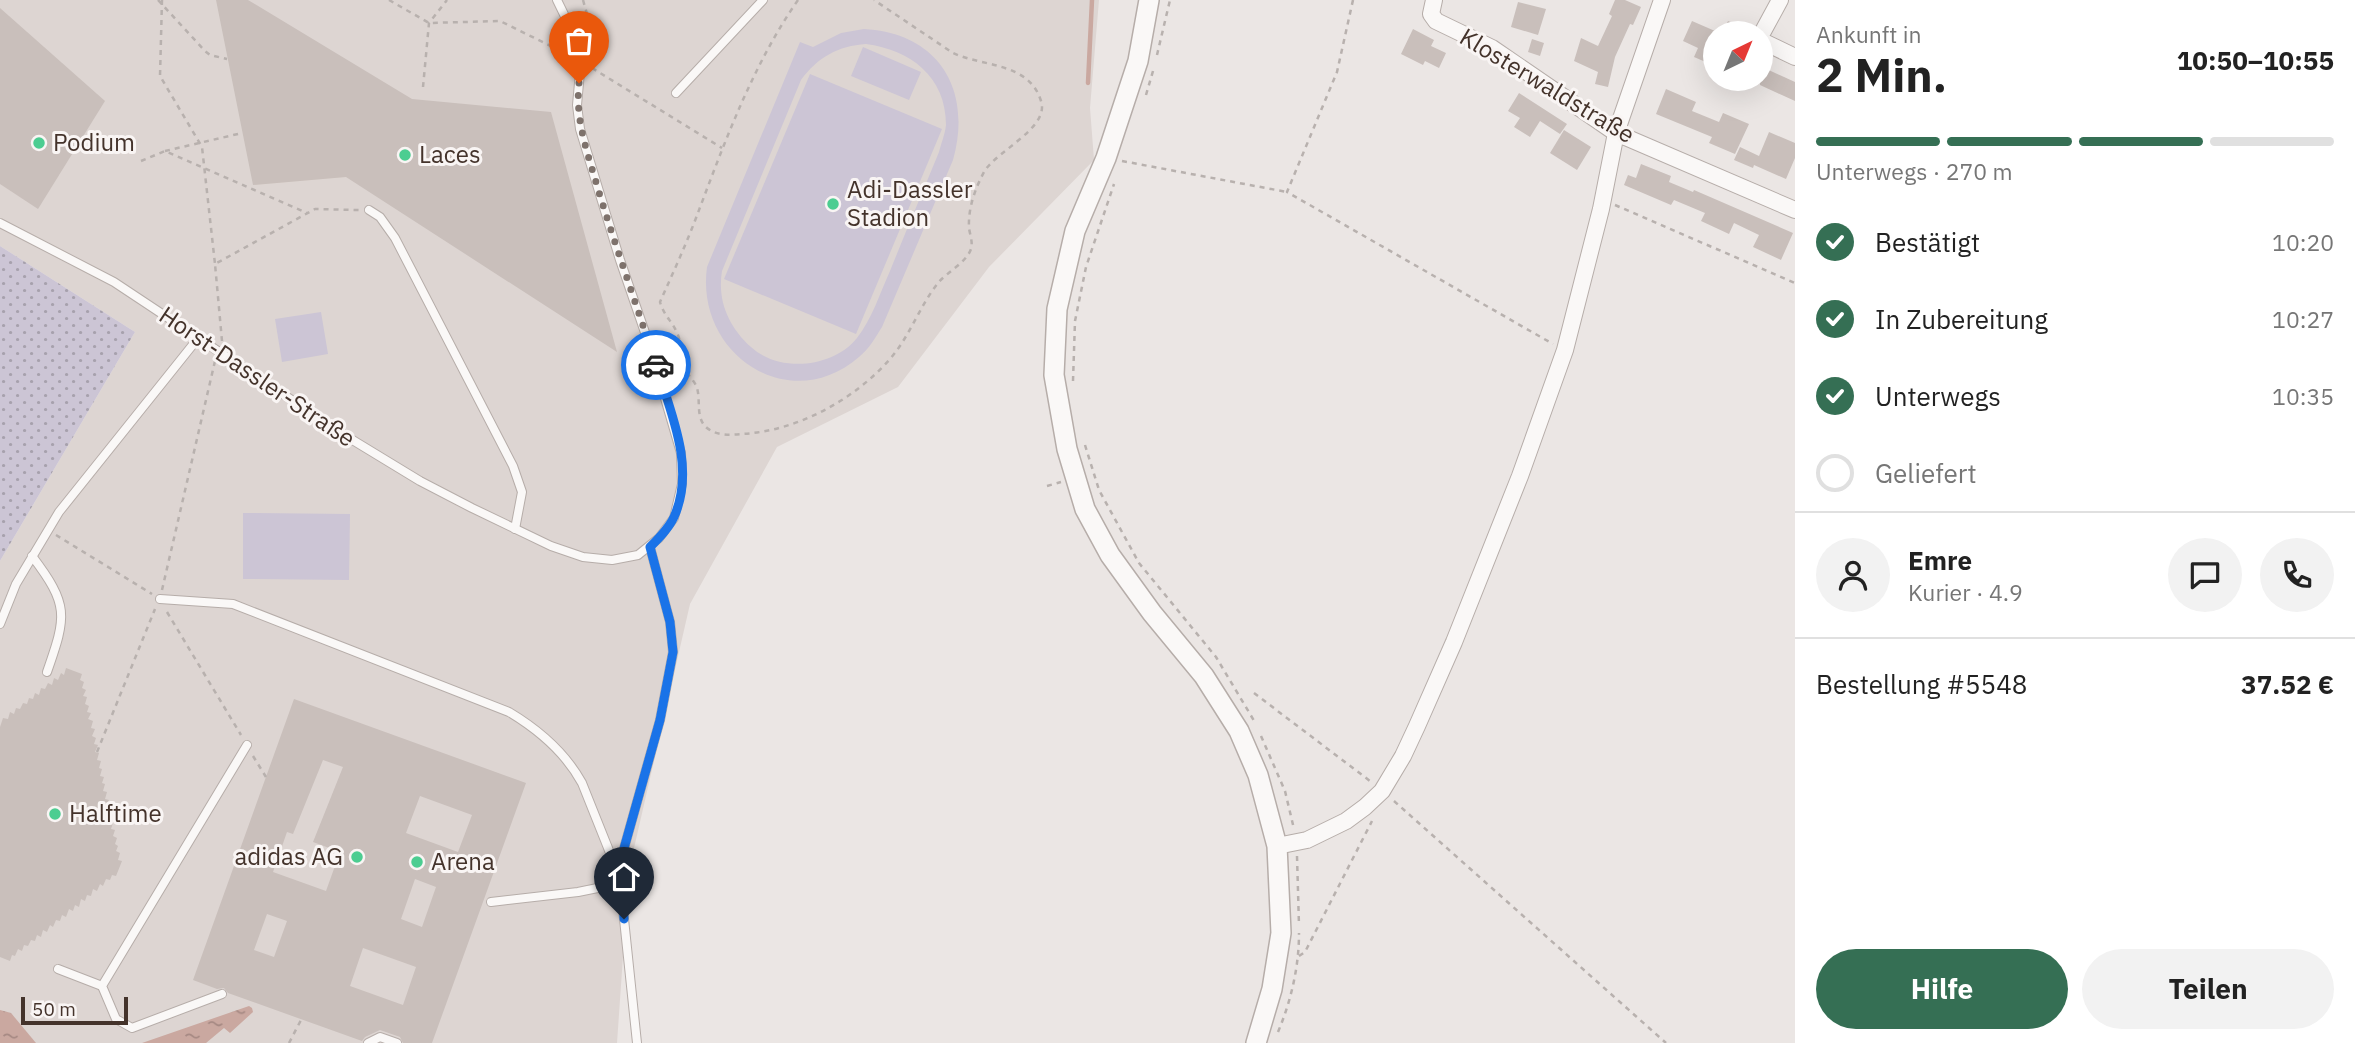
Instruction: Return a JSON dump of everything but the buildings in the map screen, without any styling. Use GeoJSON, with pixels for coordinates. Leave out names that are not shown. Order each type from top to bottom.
{"type":"FeatureCollection","features":[{"type":"Feature","properties":{"kind":"street"},"geometry":{"type":"LineString","coordinates":[[1149,0],[1116,163],[1075,231],[1057,309],[1054,375],[1067,449],[1085,509],[1110,555],[1152,613],[1204,676],[1239,730],[1286,844],[1281,933],[1272,989],[1256,1043]]}},
{"type":"Feature","properties":{"kind":"street","name":"Klosterwaldstraße"},"geometry":{"type":"LineString","coordinates":[[1434,0],[1431,14],[1436,21],[1492,48],[1616,133],[1795,210]]}},
{"type":"Feature","properties":{"kind":"street"},"geometry":{"type":"LineString","coordinates":[[1286,844],[1307,840],[1346,821],[1382,791],[1403,756],[1454,642],[1520,476],[1565,351],[1602,205],[1616,133],[1662,0]]}},
{"type":"Feature","properties":{"kind":"street"},"geometry":{"type":"LineString","coordinates":[[1780,0],[1761,35],[1762,41],[1795,57]]}},
{"type":"Feature","properties":{"kind":"lane","name":"Horst-Dassler-Straße"},"geometry":{"type":"LineString","coordinates":[[0,223],[114,282],[287,399],[441,492],[557,548],[598,560],[626,559],[638,555],[650,547],[674,518],[682,484],[681,453],[580,129],[577,105],[581,61],[575,37],[557,0]]}},
{"type":"Feature","properties":{"kind":"lane"},"geometry":{"type":"LineString","coordinates":[[676,93],[763,0]]}},
{"type":"Feature","properties":{"kind":"lane"},"geometry":{"type":"LineString","coordinates":[[369,210],[380,217],[402,250],[513,466],[522,492],[515,529]]}},
{"type":"Feature","properties":{"kind":"lane"},"geometry":{"type":"LineString","coordinates":[[0,624],[16,583],[69,498],[199,337]]}},
{"type":"Feature","properties":{"kind":"lane"},"geometry":{"type":"LineString","coordinates":[[637,1043],[622,883],[623,852],[660,720],[673,652],[670,622],[650,547]]}},
{"type":"Feature","properties":{"kind":"lane"},"geometry":{"type":"LineString","coordinates":[[32,556],[51,581],[60,604],[59,638],[47,672]]}},
{"type":"Feature","properties":{"kind":"lane"},"geometry":{"type":"LineString","coordinates":[[159,599],[233,604],[509,712],[544,736],[575,771],[590,799],[622,883]]}},
{"type":"Feature","properties":{"kind":"lane"},"geometry":{"type":"LineString","coordinates":[[102,986],[247,745]]}},
{"type":"Feature","properties":{"kind":"lane"},"geometry":{"type":"LineString","coordinates":[[491,902],[578,892],[622,883]]}},
{"type":"Feature","properties":{"kind":"lane"},"geometry":{"type":"LineString","coordinates":[[58,969],[102,986],[116,1019],[132,1028],[222,995]]}},
{"type":"Feature","properties":{"kind":"lane"},"geometry":{"type":"LineString","coordinates":[[368,1043],[380,1037],[397,1043]]}},
{"type":"Feature","properties":{"kind":"path"},"geometry":{"type":"LineString","coordinates":[[389,0],[429,23],[500,21],[581,61],[722,148]]}},
{"type":"Feature","properties":{"kind":"path"},"geometry":{"type":"LineString","coordinates":[[423,87],[429,23],[447,0]]}},
{"type":"Feature","properties":{"kind":"path"},"geometry":{"type":"LineString","coordinates":[[583,0],[589,21]]}},
{"type":"Feature","properties":{"kind":"path"},"geometry":{"type":"LineString","coordinates":[[798,0],[765,56],[722,148],[695,221],[660,302],[664,315],[679,335],[682,365],[697,389],[702,424],[708,430],[719,434],[762,433],[789,425],[828,409],[881,369],[910,331],[939,282],[971,249],[969,229],[972,202],[989,164],[1034,127],[1042,112],[1042,103],[1034,85],[1027,79],[997,65],[962,58],[874,0]]}},
{"type":"Feature","properties":{"kind":"path"},"geometry":{"type":"LineString","coordinates":[[1143,102],[1152,78],[1170,0]]}},
{"type":"Feature","properties":{"kind":"path"},"geometry":{"type":"LineString","coordinates":[[1287,192],[1337,72],[1353,0]]}},
{"type":"Feature","properties":{"kind":"path"},"geometry":{"type":"LineString","coordinates":[[160,2],[205,51],[227,59]]}},
{"type":"Feature","properties":{"kind":"path"},"geometry":{"type":"LineString","coordinates":[[97,752],[159,599],[221,352],[215,264],[201,141],[161,80],[160,2]]}},
{"type":"Feature","properties":{"kind":"path"},"geometry":{"type":"LineString","coordinates":[[575,37],[595,14]]}},
{"type":"Feature","properties":{"kind":"path"},"geometry":{"type":"LineString","coordinates":[[141,161],[165,150],[242,133]]}},
{"type":"Feature","properties":{"kind":"path"},"geometry":{"type":"LineString","coordinates":[[165,150],[307,214]]}},
{"type":"Feature","properties":{"kind":"path"},"geometry":{"type":"LineString","coordinates":[[1116,163],[1287,192],[1565,351]]}},
{"type":"Feature","properties":{"kind":"path"},"geometry":{"type":"LineString","coordinates":[[1072,389],[1075,321],[1086,267],[1115,181]]}},
{"type":"Feature","properties":{"kind":"path"},"geometry":{"type":"LineString","coordinates":[[1602,205],[1795,283]]}},
{"type":"Feature","properties":{"kind":"path"},"geometry":{"type":"LineString","coordinates":[[215,264],[315,209],[369,210]]}},
{"type":"Feature","properties":{"kind":"path"},"geometry":{"type":"LineString","coordinates":[[1083,440],[1098,490],[1139,562],[1216,657],[1253,719],[1286,791],[1286,844],[1299,956],[1287,1011],[1278,1032]]}},
{"type":"Feature","properties":{"kind":"path"},"geometry":{"type":"LineString","coordinates":[[48,529],[159,599],[266,777]]}},
{"type":"Feature","properties":{"kind":"path"},"geometry":{"type":"LineString","coordinates":[[1254,693],[1364,776]]}},
{"type":"Feature","properties":{"kind":"path"},"geometry":{"type":"LineString","coordinates":[[1382,791],[1666,1043]]}},
{"type":"Feature","properties":{"kind":"path"},"geometry":{"type":"LineString","coordinates":[[1299,956],[1305,951],[1376,816]]}},
{"type":"Feature","properties":{"kind":"path"},"geometry":{"type":"LineString","coordinates":[[289,1043],[301,1020]]}},
{"type":"Feature","properties":{"kind":"shaded area"},"geometry":{"type":"Polygon","coordinates":[[[0,0],[1099,0],[1090,108],[1094,160],[989,267],[898,387],[777,447],[690,604],[629,870],[617,1043],[0,1043],[0,561],[135,332],[0,246],[0,0]]]}},
{"type":"Feature","properties":{"kind":"shaded area"},"geometry":{"type":"Polygon","coordinates":[[[864,29],[890,33],[912,41],[930,53],[944,69],[953,88],[958,110],[958,134],[953,160],[882,327],[872,343],[859,357],[832,374],[804,381],[777,378],[753,368],[732,350],[716,327],[707,299],[707,267],[800,42],[813,47],[841,33],[864,29]],[[866,44],[838,50],[814,65],[801,80],[722,271],[723,303],[736,331],[751,347],[776,361],[806,364],[820,361],[847,348],[857,338],[875,306],[939,152],[946,125],[940,93],[932,79],[911,59],[882,47],[866,44]]]}},
{"type":"Feature","properties":{"kind":"shaded area"},"geometry":{"type":"Polygon","coordinates":[[[863,47],[921,72],[909,100],[851,76],[863,47]]]}},
{"type":"Feature","properties":{"kind":"shaded area","name":"Adi-Dassler Stadion"},"geometry":{"type":"Polygon","coordinates":[[[810,74],[942,129],[856,334],[724,279],[810,74]]]}},
{"type":"Feature","properties":{"kind":"shaded area"},"geometry":{"type":"Polygon","coordinates":[[[0,246],[135,332],[0,561],[0,246]]]}},
{"type":"Feature","properties":{"kind":"shaded area"},"geometry":{"type":"Polygon","coordinates":[[[321,312],[328,354],[282,362],[275,319],[321,312]]]}},
{"type":"Feature","properties":{"kind":"shaded area"},"geometry":{"type":"Polygon","coordinates":[[[243,513],[350,514],[349,580],[243,579],[243,513]]]}},
{"type":"Feature","properties":{"kind":"water"},"geometry":{"type":"Polygon","coordinates":[[[249,1006],[253,1012],[230,1033],[224,1028],[206,1043],[142,1043],[249,1006]]]}},
{"type":"Feature","properties":{"kind":"water"},"geometry":{"type":"Polygon","coordinates":[[[0,1010],[11,1013],[36,1043],[0,1043],[0,1010]]]}},
{"type":"Feature","properties":{"kind":"waterway"},"geometry":{"type":"LineString","coordinates":[[1088,83],[1092,0]]}},
{"type":"Feature","properties":{"kind":"way so far"},"geometry":{"type":"LineString","coordinates":[[579,83],[577,105],[580,129],[656,365]]}},
{"type":"Feature","properties":{"kind":"place","name":"Podium"},"geometry":{"type":"Point","coordinates":[39,143]}},
{"type":"Feature","properties":{"kind":"place","name":"Laces"},"geometry":{"type":"Point","coordinates":[405,155]}},
{"type":"Feature","properties":{"kind":"place","name":"Adi-Dassler Stadion"},"geometry":{"type":"Point","coordinates":[833,204]}},
{"type":"Feature","properties":{"kind":"place","name":"Halftime"},"geometry":{"type":"Point","coordinates":[55,814]}},
{"type":"Feature","properties":{"kind":"place","name":"adidas AG"},"geometry":{"type":"Point","coordinates":[357,857]}},
{"type":"Feature","properties":{"kind":"place","name":"Arena"},"geometry":{"type":"Point","coordinates":[417,862]}},
{"type":"Feature","properties":{"kind":"route"},"geometry":{"type":"LineString","coordinates":[[624,919],[623,852],[660,720],[673,652],[670,622],[650,547],[674,518],[682,484],[682,467],[677,434],[656,365]]}}]}
